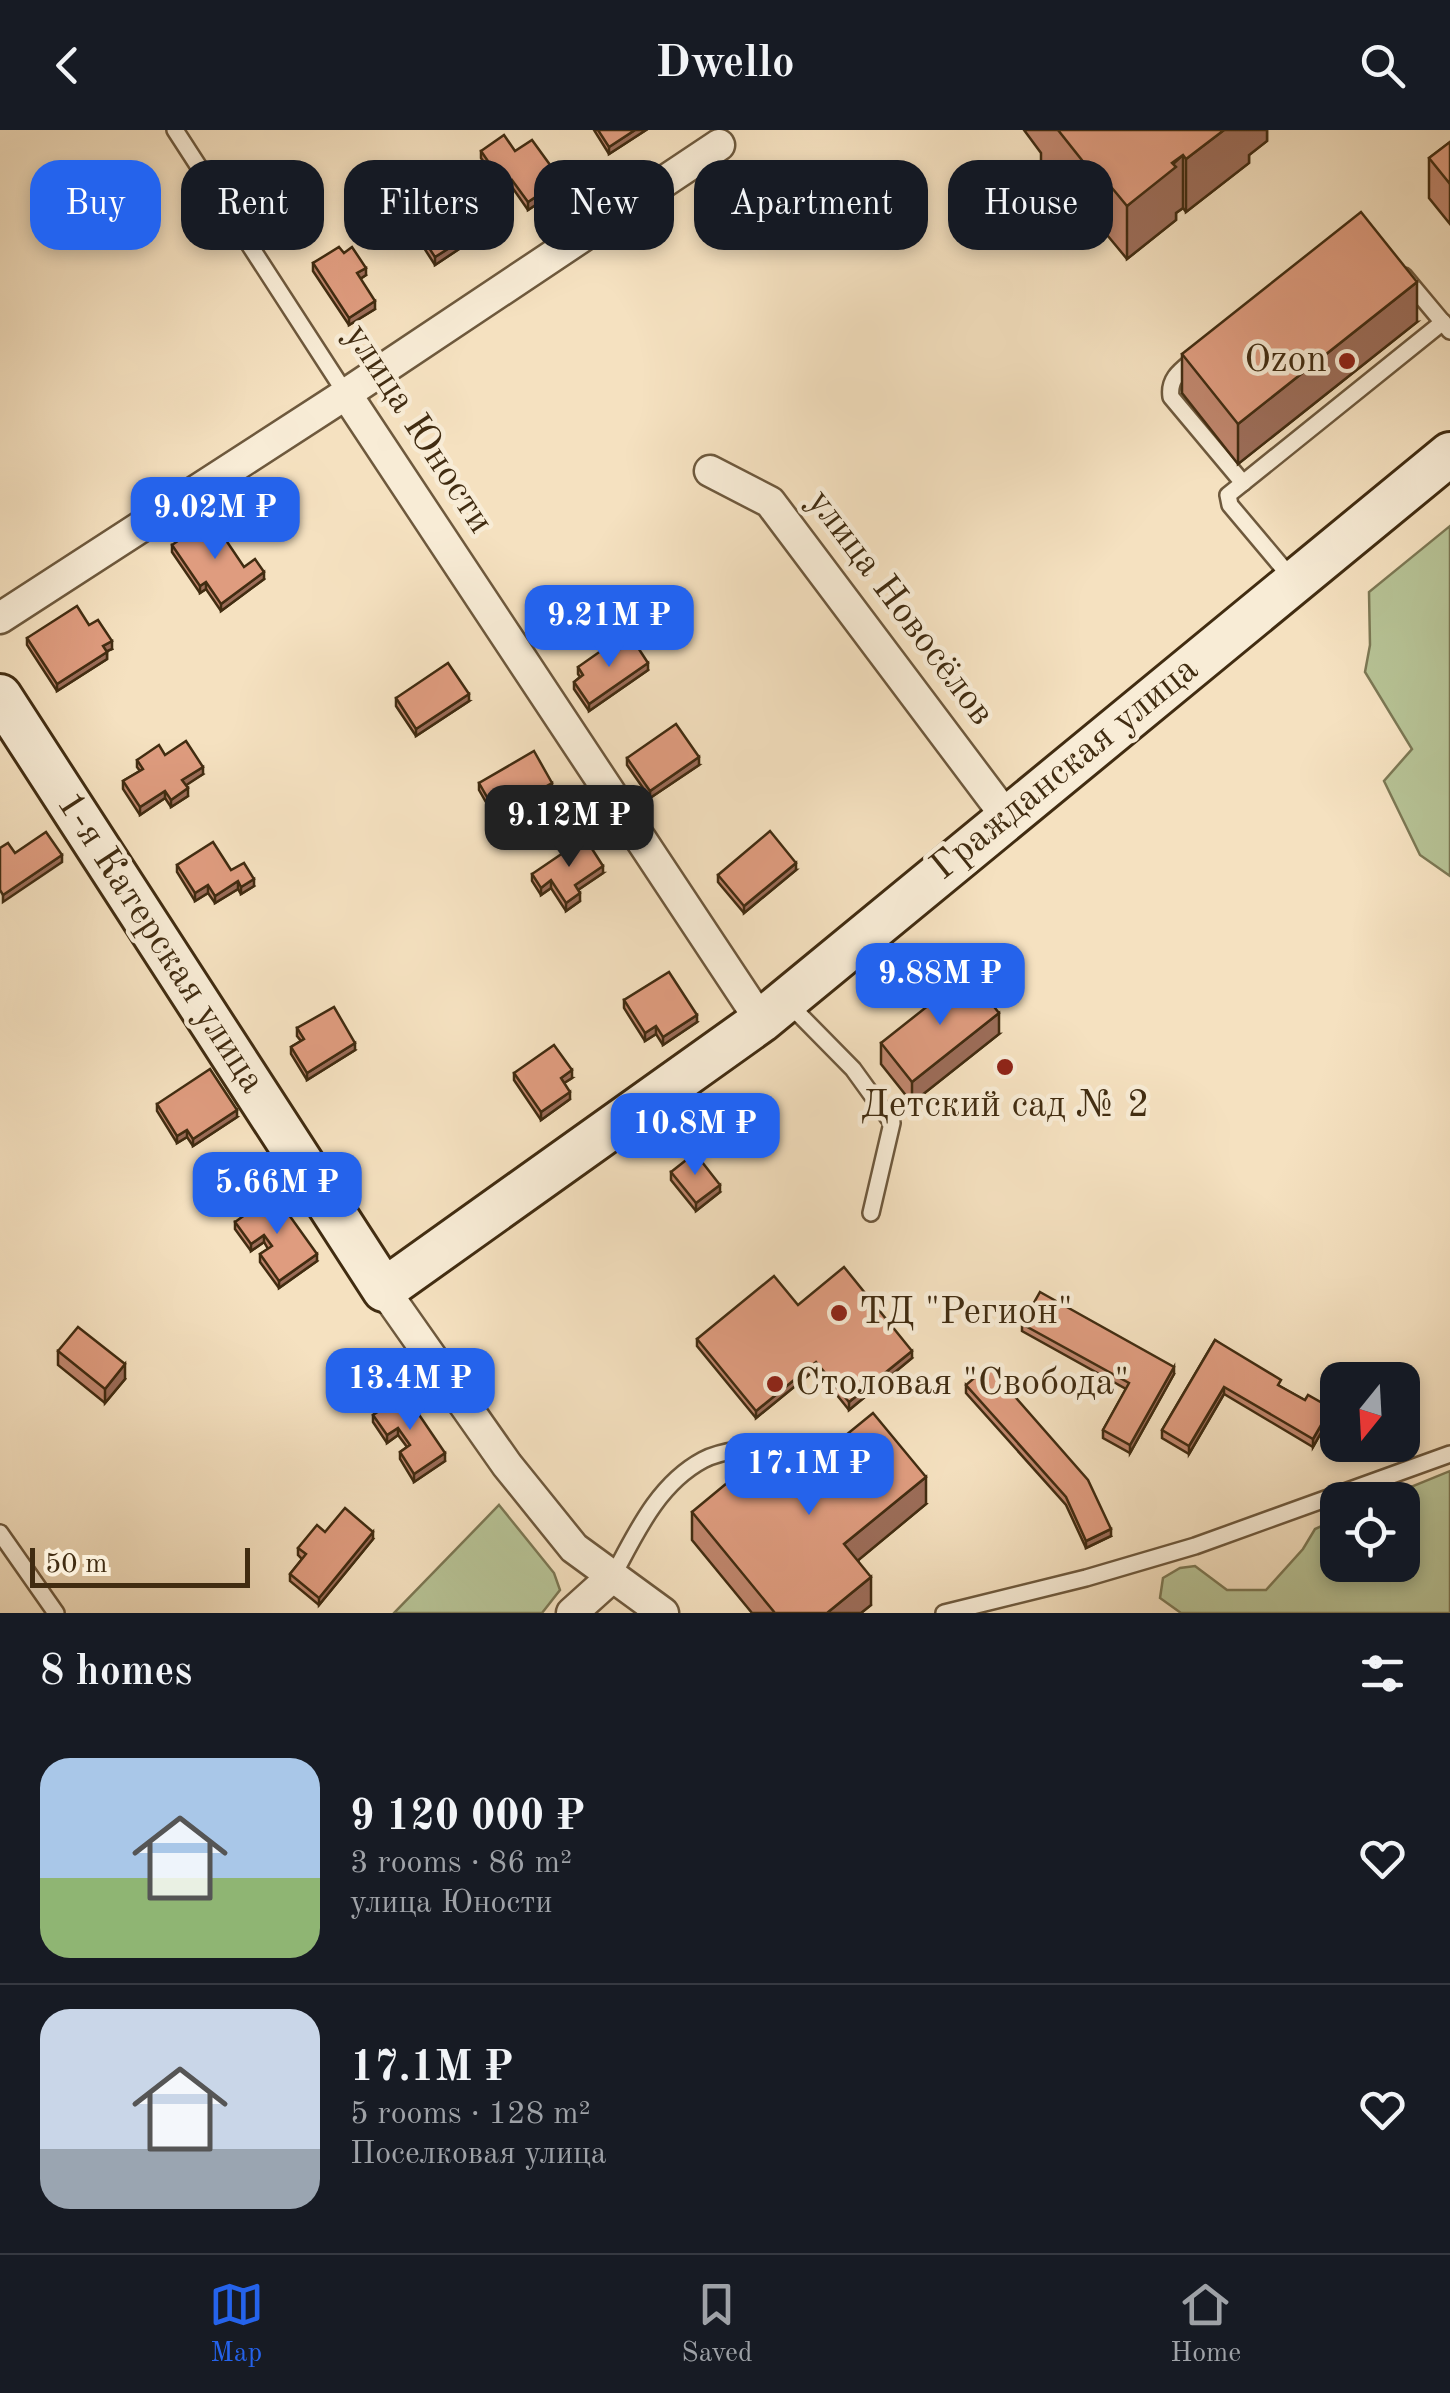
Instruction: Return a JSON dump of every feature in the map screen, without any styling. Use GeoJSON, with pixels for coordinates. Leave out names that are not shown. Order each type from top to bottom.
{"type":"FeatureCollection","features":[{"type":"Feature","properties":{"kind":"street"},"geometry":{"type":"LineString","coordinates":[[0,618],[346,394],[719,138]]}},
{"type":"Feature","properties":{"kind":"street","name":"улица Юности"},"geometry":{"type":"LineString","coordinates":[[346,394],[773,1011]]}},
{"type":"Feature","properties":{"kind":"street","name":"Гражданская улица"},"geometry":{"type":"LineString","coordinates":[[384,1290],[773,1011],[1450,454]]}},
{"type":"Feature","properties":{"kind":"street","name":"улица Новосёлов"},"geometry":{"type":"LineString","coordinates":[[710,471],[770,502],[1006,816]]}},
{"type":"Feature","properties":{"kind":"street","name":"1-я Катерская улица"},"geometry":{"type":"LineString","coordinates":[[0,696],[384,1290]]}},
{"type":"Feature","properties":{"kind":"street"},"geometry":{"type":"LineString","coordinates":[[384,1290],[507,1465],[574,1548],[663,1613]]}},
{"type":"Feature","properties":{"kind":"street"},"geometry":{"type":"LineString","coordinates":[[572,1613],[613,1576]]}},
{"type":"Feature","properties":{"kind":"lane","name":"улица Юности"},"geometry":{"type":"LineString","coordinates":[[175,130],[346,394]]}},
{"type":"Feature","properties":{"kind":"lane"},"geometry":{"type":"LineString","coordinates":[[1294,582],[1230,505],[1228,495],[1446,326],[1394,264]]}},
{"type":"Feature","properties":{"kind":"lane"},"geometry":{"type":"LineString","coordinates":[[1206,349],[1176,374],[1169,386],[1171,397],[1242,483]]}},
{"type":"Feature","properties":{"kind":"lane"},"geometry":{"type":"LineString","coordinates":[[773,1011],[853,1069],[892,1124],[871,1213]]}},
{"type":"Feature","properties":{"kind":"lane"},"geometry":{"type":"LineString","coordinates":[[613,1576],[662,1494],[704,1460],[725,1453],[818,1444]]}},
{"type":"Feature","properties":{"kind":"lane"},"geometry":{"type":"LineString","coordinates":[[944,1613],[1196,1546],[1450,1454]]}},
{"type":"Feature","properties":{"kind":"lane"},"geometry":{"type":"LineString","coordinates":[[0,1533],[56,1613]]}},
{"type":"Feature","properties":{"kind":"green space"},"geometry":{"type":"Polygon","coordinates":[[[1450,526],[1450,876],[1420,855],[1384,781],[1412,749],[1365,672],[1370,645],[1369,592],[1450,526]]]}},
{"type":"Feature","properties":{"kind":"green space"},"geometry":{"type":"Polygon","coordinates":[[[1450,1471],[1450,1613],[1181,1613],[1160,1598],[1163,1578],[1180,1568],[1195,1566],[1227,1590],[1266,1590],[1320,1527],[1320,1582],[1420,1582],[1420,1483],[1450,1471]]]}},
{"type":"Feature","properties":{"kind":"green space"},"geometry":{"type":"Polygon","coordinates":[[[499,1505],[554,1573],[560,1590],[542,1613],[394,1613],[499,1505]]]}},
{"type":"Feature","properties":{"kind":"building"},"geometry":{"type":"Polygon","coordinates":[[[598,130],[635,130],[609,147],[598,130]]]}},
{"type":"Feature","properties":{"kind":"building"},"geometry":{"type":"Polygon","coordinates":[[[1058,130],[1224,130],[1186,159],[1183,155],[1172,163],[1176,167],[1127,206],[1113,189],[1113,160],[1082,160],[1058,130]]]}},
{"type":"Feature","properties":{"kind":"building"},"geometry":{"type":"Polygon","coordinates":[[[504,135],[515,151],[532,140],[546,160],[534,160],[534,198],[528,202],[514,183],[514,160],[487,160],[481,151],[504,135]]]}},
{"type":"Feature","properties":{"kind":"building"},"geometry":{"type":"Polygon","coordinates":[[[1450,142],[1450,184],[1429,158],[1450,142]]]}},
{"type":"Feature","properties":{"kind":"building"},"geometry":{"type":"Polygon","coordinates":[[[1361,212],[1417,282],[1238,424],[1182,354],[1361,212]]]}},
{"type":"Feature","properties":{"kind":"building"},"geometry":{"type":"Polygon","coordinates":[[[339,247],[344,253],[354,250],[366,268],[357,273],[375,301],[349,318],[313,263],[339,247]]]}},
{"type":"Feature","properties":{"kind":"building"},"geometry":{"type":"Polygon","coordinates":[[[211,518],[244,567],[255,559],[264,572],[221,604],[206,582],[200,586],[172,545],[211,518]]]}},
{"type":"Feature","properties":{"kind":"building"},"geometry":{"type":"Polygon","coordinates":[[[77,606],[89,625],[98,620],[112,641],[103,646],[107,652],[57,684],[27,638],[77,606]]]}},
{"type":"Feature","properties":{"kind":"building"},"geometry":{"type":"Polygon","coordinates":[[[633,640],[648,663],[589,704],[574,682],[583,675],[578,667],[615,641],[620,649],[633,640]]]}},
{"type":"Feature","properties":{"kind":"building"},"geometry":{"type":"Polygon","coordinates":[[[448,663],[469,694],[416,729],[396,698],[448,663]]]}},
{"type":"Feature","properties":{"kind":"building"},"geometry":{"type":"Polygon","coordinates":[[[676,724],[699,757],[650,791],[627,758],[676,724]]]}},
{"type":"Feature","properties":{"kind":"building"},"geometry":{"type":"Polygon","coordinates":[[[186,741],[203,767],[182,780],[188,788],[171,800],[165,791],[140,807],[123,781],[143,769],[137,760],[159,745],[165,755],[186,741]]]}},
{"type":"Feature","properties":{"kind":"building"},"geometry":{"type":"Polygon","coordinates":[[[534,751],[552,783],[531,795],[536,803],[502,823],[479,783],[534,751]]]}},
{"type":"Feature","properties":{"kind":"building"},"geometry":{"type":"Polygon","coordinates":[[[770,831],[796,863],[744,906],[718,875],[770,831]]]}},
{"type":"Feature","properties":{"kind":"building"},"geometry":{"type":"Polygon","coordinates":[[[46,832],[62,855],[3,895],[0,848],[8,843],[15,853],[46,832]]]}},
{"type":"Feature","properties":{"kind":"building"},"geometry":{"type":"Polygon","coordinates":[[[585,838],[603,866],[575,885],[580,893],[566,903],[551,880],[541,888],[532,874],[585,838]]]}},
{"type":"Feature","properties":{"kind":"building"},"geometry":{"type":"Polygon","coordinates":[[[213,842],[231,870],[244,863],[254,879],[241,887],[238,881],[215,896],[208,885],[195,893],[177,865],[213,842]]]}},
{"type":"Feature","properties":{"kind":"building"},"geometry":{"type":"Polygon","coordinates":[[[669,972],[697,1015],[663,1037],[656,1026],[645,1033],[624,1000],[669,972]]]}},
{"type":"Feature","properties":{"kind":"building"},"geometry":{"type":"Polygon","coordinates":[[[968,974],[999,1013],[912,1082],[881,1043],[968,974]]]}},
{"type":"Feature","properties":{"kind":"building"},"geometry":{"type":"Polygon","coordinates":[[[334,1007],[355,1043],[307,1073],[291,1047],[304,1039],[297,1028],[334,1007]]]}},
{"type":"Feature","properties":{"kind":"building"},"geometry":{"type":"Polygon","coordinates":[[[554,1045],[572,1070],[561,1078],[570,1092],[541,1112],[514,1073],[554,1045]]]}},
{"type":"Feature","properties":{"kind":"building"},"geometry":{"type":"Polygon","coordinates":[[[210,1069],[237,1110],[193,1139],[187,1130],[177,1136],[157,1104],[210,1069]]]}},
{"type":"Feature","properties":{"kind":"building"},"geometry":{"type":"Polygon","coordinates":[[[695,1153],[720,1185],[696,1203],[671,1172],[695,1153]]]}},
{"type":"Feature","properties":{"kind":"building"},"geometry":{"type":"Polygon","coordinates":[[[274,1194],[317,1254],[279,1281],[260,1254],[272,1246],[264,1235],[251,1244],[235,1222],[274,1194]]]}},
{"type":"Feature","properties":{"kind":"building"},"geometry":{"type":"Polygon","coordinates":[[[844,1267],[912,1351],[849,1402],[816,1362],[756,1411],[697,1339],[774,1276],[798,1305],[844,1267]]]}},
{"type":"Feature","properties":{"kind":"building"},"geometry":{"type":"Polygon","coordinates":[[[1040,1292],[1174,1367],[1130,1445],[1103,1430],[1129,1383],[1022,1324],[1040,1292]]]}},
{"type":"Feature","properties":{"kind":"building"},"geometry":{"type":"Polygon","coordinates":[[[78,1327],[125,1364],[105,1389],[58,1351],[78,1327]]]}},
{"type":"Feature","properties":{"kind":"building"},"geometry":{"type":"Polygon","coordinates":[[[1215,1340],[1281,1380],[1278,1385],[1305,1400],[1308,1395],[1320,1402],[1320,1427],[1313,1439],[1224,1387],[1189,1446],[1162,1430],[1215,1340]]]}},
{"type":"Feature","properties":{"kind":"building"},"geometry":{"type":"Polygon","coordinates":[[[988,1366],[1088,1480],[1111,1529],[1086,1541],[1066,1497],[966,1385],[988,1366]]]}},
{"type":"Feature","properties":{"kind":"building"},"geometry":{"type":"Polygon","coordinates":[[[405,1394],[445,1453],[414,1474],[400,1452],[410,1445],[398,1428],[387,1435],[373,1415],[405,1394]]]}},
{"type":"Feature","properties":{"kind":"building"},"geometry":{"type":"Polygon","coordinates":[[[873,1413],[926,1477],[844,1544],[871,1577],[827,1613],[775,1613],[692,1512],[767,1450],[791,1480],[873,1413]]]}},
{"type":"Feature","properties":{"kind":"building"},"geometry":{"type":"Polygon","coordinates":[[[345,1508],[373,1532],[319,1598],[290,1574],[306,1554],[298,1548],[317,1525],[325,1532],[345,1508]]]}},
{"type":"Feature","properties":{"kind":"place","name":"Ozon"},"geometry":{"type":"Point","coordinates":[1347,361]}},
{"type":"Feature","properties":{"kind":"place","name":"Детский сад № 2"},"geometry":{"type":"Point","coordinates":[1005,1067]}},
{"type":"Feature","properties":{"kind":"place","name":"ТД \"Регион\""},"geometry":{"type":"Point","coordinates":[839,1313]}},
{"type":"Feature","properties":{"kind":"place","name":"Столовая \"Свобода\""},"geometry":{"type":"Point","coordinates":[775,1384]}}]}
